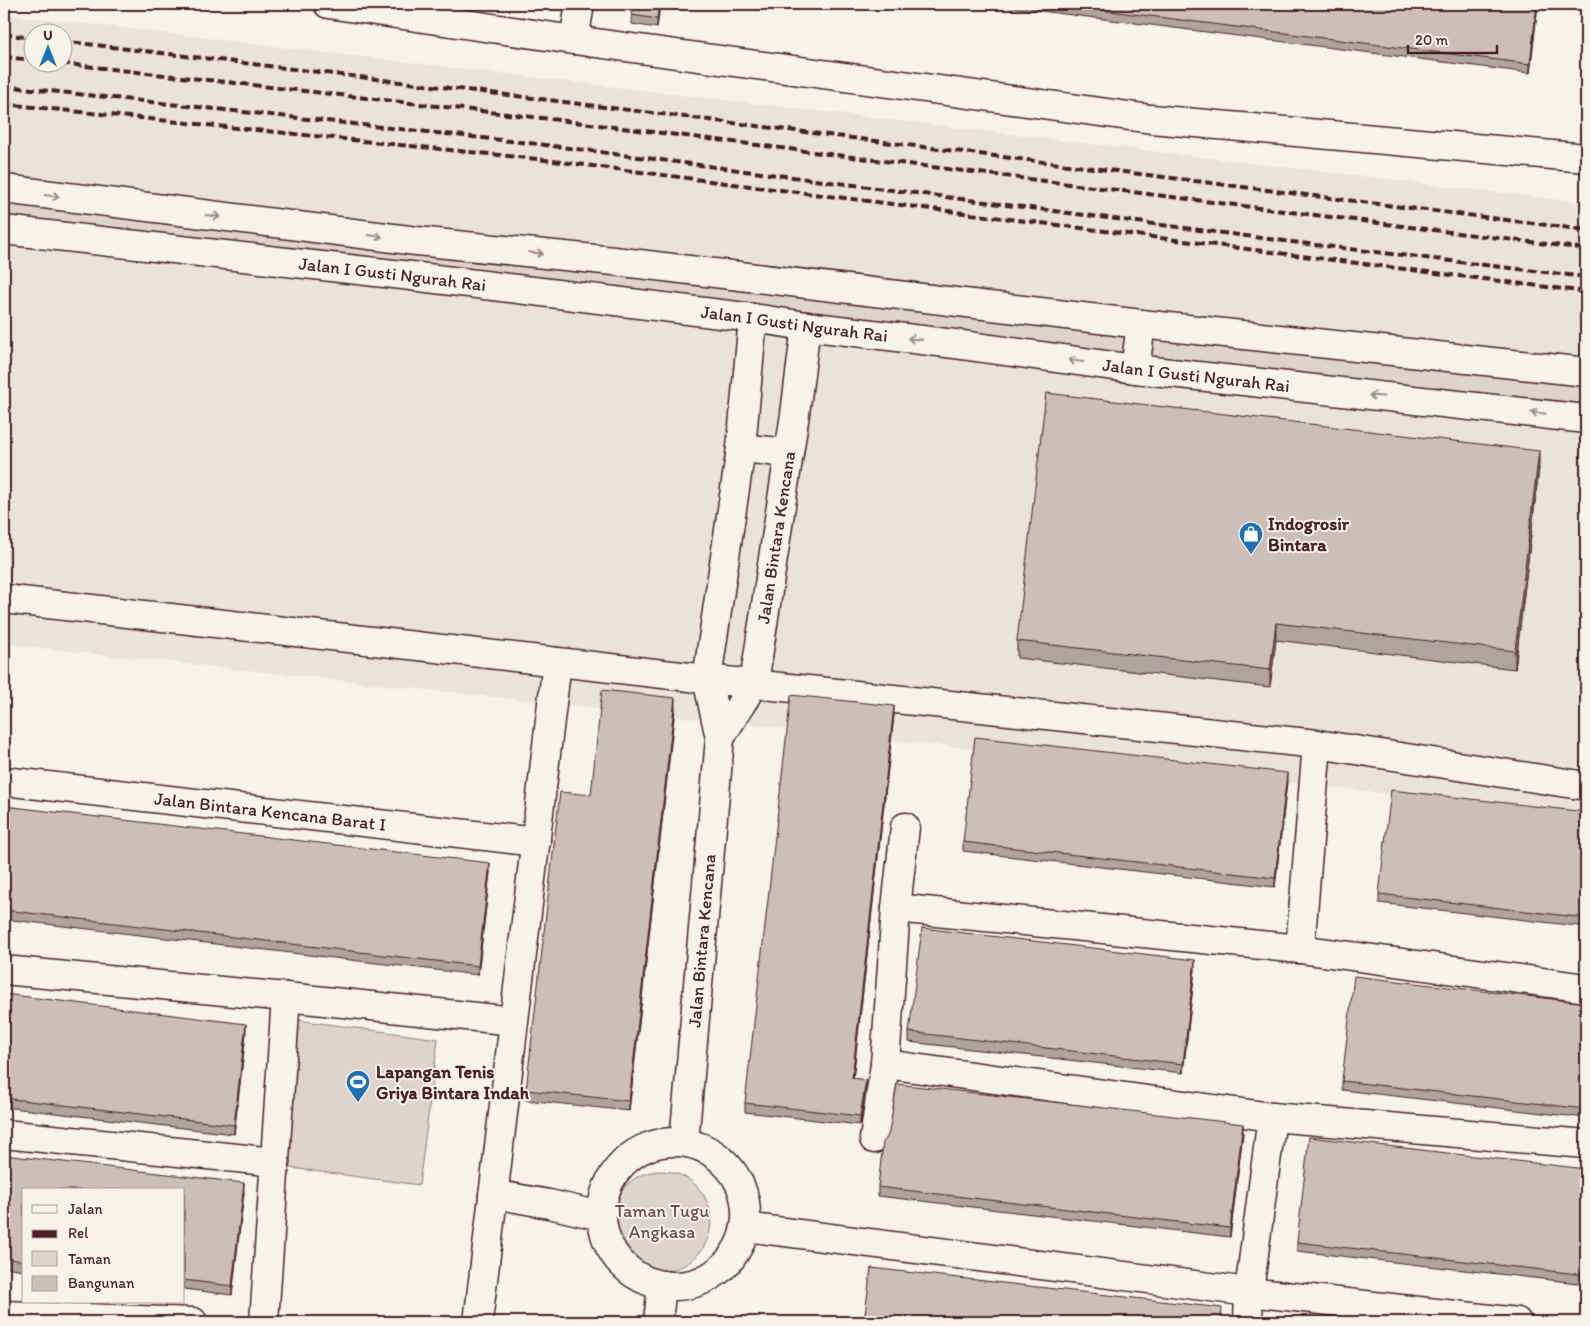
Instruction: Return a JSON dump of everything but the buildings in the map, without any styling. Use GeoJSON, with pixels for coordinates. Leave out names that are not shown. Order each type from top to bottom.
{"type":"FeatureCollection","features":[{"type":"Feature","properties":{"kind":"street"},"geometry":{"type":"LineString","coordinates":[[328,4],[574,40],[1151,119],[1586,158]]}},
{"type":"Feature","properties":{"kind":"street"},"geometry":{"type":"LineString","coordinates":[[574,40],[580,4]]}},
{"type":"Feature","properties":{"kind":"street","name":"Jalan I Gusti Ngurah Rai"},"geometry":{"type":"LineString","coordinates":[[4,190],[417,241],[614,261],[1141,324],[1586,372]]}},
{"type":"Feature","properties":{"kind":"street","name":"Jalan I Gusti Ngurah Rai"},"geometry":{"type":"LineString","coordinates":[[4,230],[411,276],[753,318],[1135,369],[1586,419]]}},
{"type":"Feature","properties":{"kind":"street"},"geometry":{"type":"LineString","coordinates":[[411,276],[417,241]]}},
{"type":"Feature","properties":{"kind":"street","name":"Jalan Bintara Kencana"},"geometry":{"type":"LineString","coordinates":[[684,1142],[720,738],[707,678],[741,448],[753,318]]}},
{"type":"Feature","properties":{"kind":"street"},"geometry":{"type":"LineString","coordinates":[[1135,369],[1141,324]]}},
{"type":"Feature","properties":{"kind":"street","name":"Jalan Bintara Kencana"},"geometry":{"type":"LineString","coordinates":[[720,738],[754,683],[806,326]]}},
{"type":"Feature","properties":{"kind":"street"},"geometry":{"type":"LineString","coordinates":[[741,448],[789,453]]}},
{"type":"Feature","properties":{"kind":"street"},"geometry":{"type":"LineString","coordinates":[[4,599],[558,662],[1317,744],[1586,786]]}},
{"type":"Feature","properties":{"kind":"street"},"geometry":{"type":"LineString","coordinates":[[478,1322],[558,662]]}},
{"type":"Feature","properties":{"kind":"street"},"geometry":{"type":"LineString","coordinates":[[1300,948],[1317,744]]}},
{"type":"Feature","properties":{"kind":"street","name":"Jalan Bintara Kencana Barat I"},"geometry":{"type":"LineString","coordinates":[[4,781],[536,842]]}},
{"type":"Feature","properties":{"kind":"street"},"geometry":{"type":"LineString","coordinates":[[874,1139],[885,1064],[896,908],[904,827]]}},
{"type":"Feature","properties":{"kind":"street"},"geometry":{"type":"LineString","coordinates":[[896,908],[1300,948],[1586,988]]}},
{"type":"Feature","properties":{"kind":"street"},"geometry":{"type":"LineString","coordinates":[[4,970],[514,1021]]}},
{"type":"Feature","properties":{"kind":"street"},"geometry":{"type":"LineString","coordinates":[[264,1322],[286,997]]}},
{"type":"Feature","properties":{"kind":"street"},"geometry":{"type":"LineString","coordinates":[[885,1064],[1272,1117],[1586,1144]]}},
{"type":"Feature","properties":{"kind":"street"},"geometry":{"type":"LineString","coordinates":[[1248,1322],[1249,1292],[1272,1117]]}},
{"type":"Feature","properties":{"kind":"street"},"geometry":{"type":"LineString","coordinates":[[4,1134],[275,1162]]}},
{"type":"Feature","properties":{"kind":"street"},"geometry":{"type":"LineString","coordinates":[[684,1142],[707,1149],[726,1162],[740,1181],[746,1203],[746,1227],[739,1248],[725,1266],[707,1279],[685,1286],[662,1286],[639,1277],[619,1261],[606,1240],[601,1216],[605,1190],[616,1168],[636,1152],[659,1143],[684,1142]]}},
{"type":"Feature","properties":{"kind":"street"},"geometry":{"type":"LineString","coordinates":[[493,1194],[601,1216]]}},
{"type":"Feature","properties":{"kind":"street"},"geometry":{"type":"LineString","coordinates":[[746,1227],[1249,1292],[1517,1322]]}},
{"type":"Feature","properties":{"kind":"street"},"geometry":{"type":"LineString","coordinates":[[658,1322],[662,1286]]}},
{"type":"Feature","properties":{"kind":"street"},"geometry":{"type":"LineString","coordinates":[[4,1315],[193,1322]]}},
{"type":"Feature","properties":{"kind":"shaded area"},"geometry":{"type":"Polygon","coordinates":[[[4,14],[71,22],[22,22],[22,72],[72,72],[72,22],[1586,203],[1586,372],[4,189],[4,14]]]}},
{"type":"Feature","properties":{"kind":"shaded area"},"geometry":{"type":"Polygon","coordinates":[[[4,230],[1586,419],[1586,815],[4,644],[4,230]]]}},
{"type":"Feature","properties":{"kind":"green space"},"geometry":{"type":"Polygon","coordinates":[[[4,189],[1586,372],[1586,419],[4,230],[4,189]]]}},
{"type":"Feature","properties":{"kind":"green space","name":"Lapangan Tenis Griya Bintara Indah"},"geometry":{"type":"Polygon","coordinates":[[[297,1020],[438,1039],[419,1185],[277,1166],[297,1020]]]}},
{"type":"Feature","properties":{"kind":"green space","name":"Taman Tugu Angkasa"},"geometry":{"type":"Polygon","coordinates":[[[661,1171],[680,1175],[696,1186],[707,1202],[711,1221],[707,1240],[696,1256],[680,1267],[661,1271],[642,1267],[626,1256],[615,1240],[611,1221],[615,1202],[626,1186],[642,1175],[661,1171]]]}},
{"type":"Feature","properties":{"kind":"railway"},"geometry":{"type":"LineString","coordinates":[[4,34],[22,37]]}},
{"type":"Feature","properties":{"kind":"railway"},"geometry":{"type":"LineString","coordinates":[[72,42],[1586,230]]}},
{"type":"Feature","properties":{"kind":"railway"},"geometry":{"type":"LineString","coordinates":[[4,57],[22,59]]}},
{"type":"Feature","properties":{"kind":"railway"},"geometry":{"type":"LineString","coordinates":[[72,65],[542,118],[1586,249]]}},
{"type":"Feature","properties":{"kind":"railway"},"geometry":{"type":"LineString","coordinates":[[4,86],[538,144],[1300,243],[1586,277]]}},
{"type":"Feature","properties":{"kind":"railway"},"geometry":{"type":"LineString","coordinates":[[4,104],[537,159],[1586,292]]}},
{"type":"Feature","properties":{"kind":"place","name":"Indogrosir Bintara"},"geometry":{"type":"Point","coordinates":[1251,555]}},
{"type":"Feature","properties":{"kind":"place","name":"Lapangan Tenis Griya Bintara Indah"},"geometry":{"type":"Point","coordinates":[358,1103]}}]}
